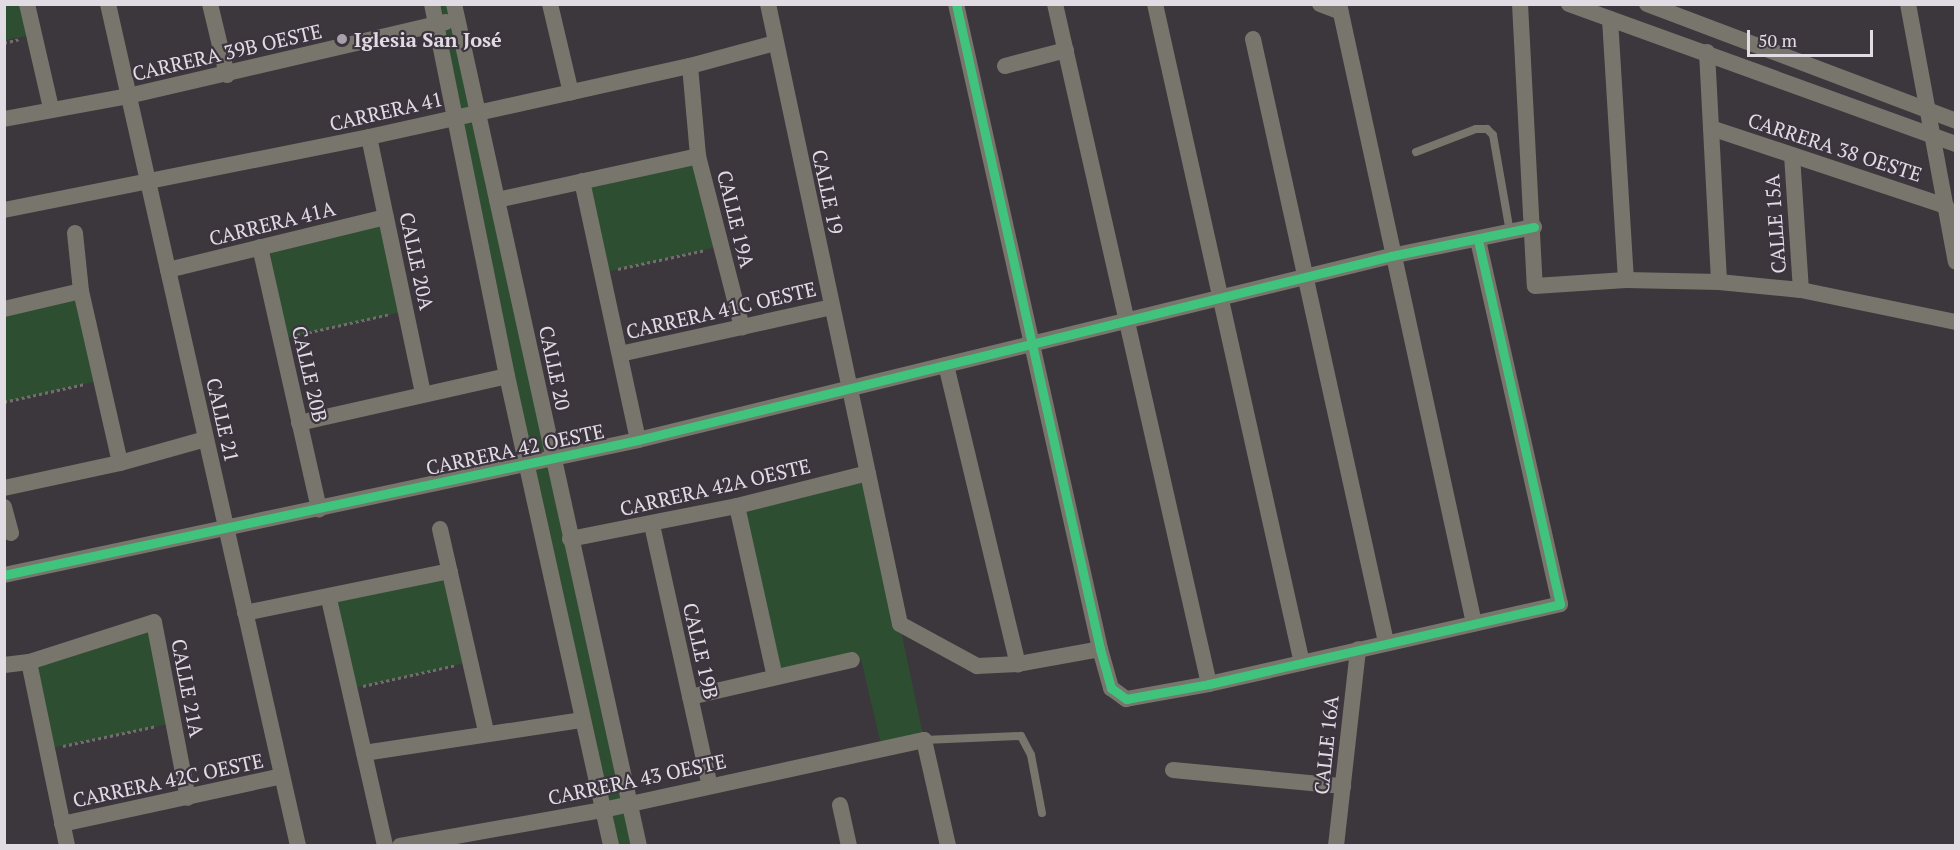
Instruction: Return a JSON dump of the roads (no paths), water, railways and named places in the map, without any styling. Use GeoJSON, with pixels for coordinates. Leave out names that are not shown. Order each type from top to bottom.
{"type":"FeatureCollection","features":[{"type":"Feature","properties":{"kind":"street"},"geometry":{"type":"LineString","coordinates":[[27,4],[51,108]]}},
{"type":"Feature","properties":{"kind":"street","name":"CALLE 21"},"geometry":{"type":"LineString","coordinates":[[108,4],[298,846]]}},
{"type":"Feature","properties":{"kind":"street"},"geometry":{"type":"LineString","coordinates":[[210,4],[226,75]]}},
{"type":"Feature","properties":{"kind":"street"},"geometry":{"type":"LineString","coordinates":[[432,4],[507,376],[611,846]]}},
{"type":"Feature","properties":{"kind":"street"},"geometry":{"type":"LineString","coordinates":[[549,4],[571,93]]}},
{"type":"Feature","properties":{"kind":"street","name":"CALLE 19"},"geometry":{"type":"LineString","coordinates":[[768,4],[900,624],[977,666],[1018,664],[1100,649]]}},
{"type":"Feature","properties":{"kind":"street"},"geometry":{"type":"LineString","coordinates":[[956,4],[1029,343],[1100,649],[1111,687],[1126,699],[1209,684],[1560,604],[1478,240]]}},
{"type":"Feature","properties":{"kind":"street"},"geometry":{"type":"LineString","coordinates":[[1055,4],[1209,684]]}},
{"type":"Feature","properties":{"kind":"street"},"geometry":{"type":"LineString","coordinates":[[1155,4],[1302,663]]}},
{"type":"Feature","properties":{"kind":"street"},"geometry":{"type":"LineString","coordinates":[[1320,4],[1340,8],[1391,256],[1474,623]]}},
{"type":"Feature","properties":{"kind":"street"},"geometry":{"type":"LineString","coordinates":[[1520,4],[1534,227],[1535,286],[1626,280],[1719,282],[1801,290],[1956,321]]}},
{"type":"Feature","properties":{"kind":"street"},"geometry":{"type":"LineString","coordinates":[[1569,4],[1707,52],[1956,144]]}},
{"type":"Feature","properties":{"kind":"street"},"geometry":{"type":"LineString","coordinates":[[1647,4],[1956,121]]}},
{"type":"Feature","properties":{"kind":"street"},"geometry":{"type":"LineString","coordinates":[[1908,4],[1924,109],[1933,135],[1956,262]]}},
{"type":"Feature","properties":{"kind":"street","name":"CARRERA 39B OESTE"},"geometry":{"type":"LineString","coordinates":[[4,119],[226,75],[437,24],[456,12]]}},
{"type":"Feature","properties":{"kind":"street","name":"CALLE 20"},"geometry":{"type":"LineString","coordinates":[[456,12],[552,458],[639,846]]}},
{"type":"Feature","properties":{"kind":"street"},"geometry":{"type":"LineString","coordinates":[[1610,19],[1626,280]]}},
{"type":"Feature","properties":{"kind":"street"},"geometry":{"type":"LineString","coordinates":[[1253,39],[1386,642]]}},
{"type":"Feature","properties":{"kind":"street","name":"CARRERA 41"},"geometry":{"type":"LineString","coordinates":[[4,210],[369,137],[477,111],[571,93],[690,66],[775,43]]}},
{"type":"Feature","properties":{"kind":"street"},"geometry":{"type":"LineString","coordinates":[[1005,66],[1066,50]]}},
{"type":"Feature","properties":{"kind":"street"},"geometry":{"type":"LineString","coordinates":[[1707,52],[1719,282]]}},
{"type":"Feature","properties":{"kind":"street","name":"CALLE 19A"},"geometry":{"type":"LineString","coordinates":[[690,66],[698,156],[742,327]]}},
{"type":"Feature","properties":{"kind":"street","name":"CARRERA 38 OESTE"},"geometry":{"type":"LineString","coordinates":[[1711,128],[1946,206]]}},
{"type":"Feature","properties":{"kind":"street","name":"CALLE 20A"},"geometry":{"type":"LineString","coordinates":[[369,137],[423,394]]}},
{"type":"Feature","properties":{"kind":"street","name":"CALLE 15A"},"geometry":{"type":"LineString","coordinates":[[1792,155],[1801,290]]}},
{"type":"Feature","properties":{"kind":"street"},"geometry":{"type":"LineString","coordinates":[[497,200],[698,156]]}},
{"type":"Feature","properties":{"kind":"street"},"geometry":{"type":"LineString","coordinates":[[582,181],[638,440]]}},
{"type":"Feature","properties":{"kind":"street","name":"CARRERA 41A"},"geometry":{"type":"LineString","coordinates":[[168,270],[386,217]]}},
{"type":"Feature","properties":{"kind":"street","name":"CARRERA 42 OESTE"},"geometry":{"type":"LineString","coordinates":[[4,575],[225,526],[319,509],[638,440],[1029,343],[1305,279],[1391,256],[1534,227]]}},
{"type":"Feature","properties":{"kind":"street"},"geometry":{"type":"LineString","coordinates":[[75,233],[81,291],[120,463]]}},
{"type":"Feature","properties":{"kind":"street","name":"CALLE 20B"},"geometry":{"type":"LineString","coordinates":[[260,247],[319,509]]}},
{"type":"Feature","properties":{"kind":"street"},"geometry":{"type":"LineString","coordinates":[[4,309],[81,291]]}},
{"type":"Feature","properties":{"kind":"street","name":"CARRERA 41C OESTE"},"geometry":{"type":"LineString","coordinates":[[620,354],[832,307]]}},
{"type":"Feature","properties":{"kind":"street"},"geometry":{"type":"LineString","coordinates":[[946,365],[1018,664]]}},
{"type":"Feature","properties":{"kind":"street"},"geometry":{"type":"LineString","coordinates":[[299,423],[507,376]]}},
{"type":"Feature","properties":{"kind":"street"},"geometry":{"type":"LineString","coordinates":[[4,488],[120,463],[206,439]]}},
{"type":"Feature","properties":{"kind":"street","name":"CARRERA 42A OESTE"},"geometry":{"type":"LineString","coordinates":[[570,539],[652,525],[868,473]]}},
{"type":"Feature","properties":{"kind":"street"},"geometry":{"type":"LineString","coordinates":[[736,506],[775,677]]}},
{"type":"Feature","properties":{"kind":"street"},"geometry":{"type":"LineString","coordinates":[[4,507],[11,533]]}},
{"type":"Feature","properties":{"kind":"street","name":"CALLE 19B"},"geometry":{"type":"LineString","coordinates":[[652,525],[710,786]]}},
{"type":"Feature","properties":{"kind":"street"},"geometry":{"type":"LineString","coordinates":[[440,528],[486,732]]}},
{"type":"Feature","properties":{"kind":"street"},"geometry":{"type":"LineString","coordinates":[[245,613],[329,599],[450,571]]}},
{"type":"Feature","properties":{"kind":"street"},"geometry":{"type":"LineString","coordinates":[[329,599],[385,846]]}},
{"type":"Feature","properties":{"kind":"street","name":"CALLE 21A"},"geometry":{"type":"LineString","coordinates":[[29,662],[154,622],[188,798]]}},
{"type":"Feature","properties":{"kind":"street","name":"CALLE 16A"},"geometry":{"type":"LineString","coordinates":[[1336,846],[1358,649]]}},
{"type":"Feature","properties":{"kind":"street"},"geometry":{"type":"LineString","coordinates":[[690,697],[852,660]]}},
{"type":"Feature","properties":{"kind":"street"},"geometry":{"type":"LineString","coordinates":[[4,665],[29,662],[67,846]]}},
{"type":"Feature","properties":{"kind":"street"},"geometry":{"type":"LineString","coordinates":[[364,753],[486,732],[583,720]]}},
{"type":"Feature","properties":{"kind":"street"},"geometry":{"type":"LineString","coordinates":[[924,740],[948,846]]}},
{"type":"Feature","properties":{"kind":"street","name":"CARRERA 43 OESTE"},"geometry":{"type":"LineString","coordinates":[[400,846],[603,810],[924,740]]}},
{"type":"Feature","properties":{"kind":"street"},"geometry":{"type":"LineString","coordinates":[[1173,770],[1342,786]]}},
{"type":"Feature","properties":{"kind":"street","name":"CARRERA 42C OESTE"},"geometry":{"type":"LineString","coordinates":[[62,824],[282,776]]}},
{"type":"Feature","properties":{"kind":"street"},"geometry":{"type":"LineString","coordinates":[[840,806],[849,846]]}},
{"type":"Feature","properties":{"kind":"lane"},"geometry":{"type":"LineString","coordinates":[[1416,152],[1476,129],[1487,129],[1493,135],[1510,232]]}},
{"type":"Feature","properties":{"kind":"lane"},"geometry":{"type":"LineString","coordinates":[[924,740],[1021,736],[1031,755],[1042,813]]}},
{"type":"Feature","properties":{"kind":"place","name":"Iglesia San José"},"geometry":{"type":"Point","coordinates":[342,39]}}]}
